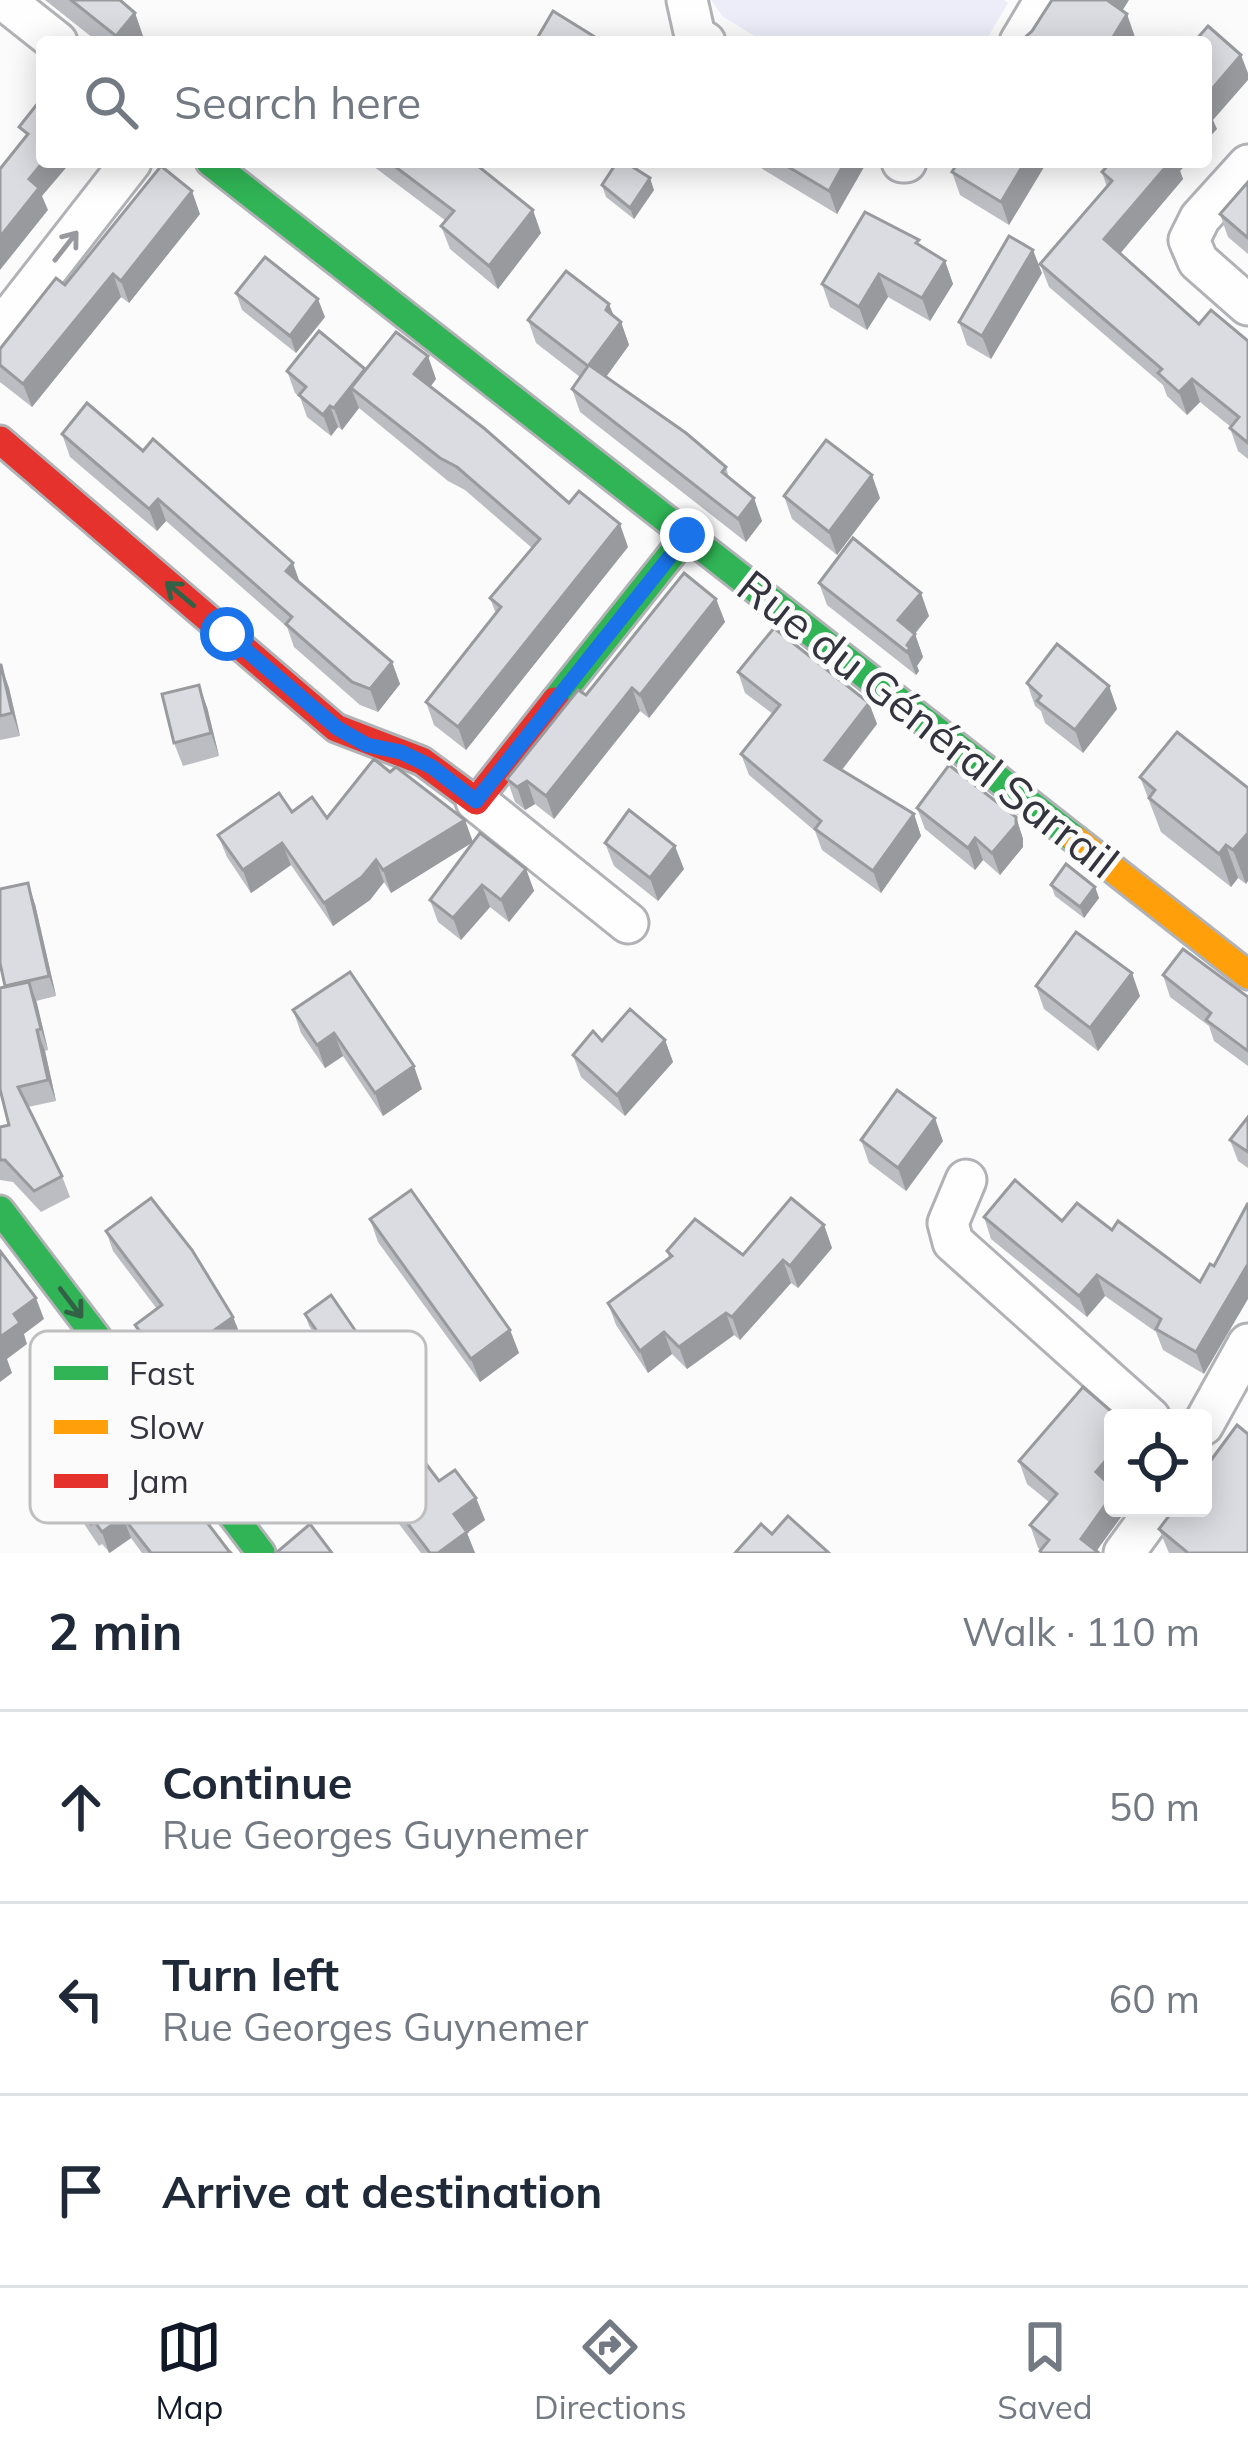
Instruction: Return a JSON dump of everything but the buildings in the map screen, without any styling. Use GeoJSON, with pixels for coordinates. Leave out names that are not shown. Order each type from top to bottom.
{"type":"FeatureCollection","features":[{"type":"Feature","properties":{"kind":"street"},"geometry":{"type":"LineString","coordinates":[[4,0],[49,36]]}},
{"type":"Feature","properties":{"kind":"street"},"geometry":{"type":"LineString","coordinates":[[687,0],[695,36]]}},
{"type":"Feature","properties":{"kind":"street"},"geometry":{"type":"LineString","coordinates":[[1023,36],[1045,0]]}},
{"type":"Feature","properties":{"kind":"street"},"geometry":{"type":"LineString","coordinates":[[1248,165],[1200,218],[1189,240],[1198,261],[1248,305]]}},
{"type":"Feature","properties":{"kind":"street"},"geometry":{"type":"LineString","coordinates":[[0,330],[126,168]]}},
{"type":"Feature","properties":{"kind":"street","name":"Rue du Général Sarrail"},"geometry":{"type":"LineString","coordinates":[[219,168],[1248,975]]}},
{"type":"Feature","properties":{"kind":"street"},"geometry":{"type":"LineString","coordinates":[[0,440],[337,728],[367,745],[401,752],[432,767],[628,923]]}},
{"type":"Feature","properties":{"kind":"street"},"geometry":{"type":"LineString","coordinates":[[476,801],[687,535]]}},
{"type":"Feature","properties":{"kind":"street"},"geometry":{"type":"LineString","coordinates":[[966,1180],[948,1223],[953,1241],[1140,1409]]}},
{"type":"Feature","properties":{"kind":"street"},"geometry":{"type":"LineString","coordinates":[[0,1210],[92,1331]]}},
{"type":"Feature","properties":{"kind":"street"},"geometry":{"type":"LineString","coordinates":[[1212,1409],[1248,1344]]}},
{"type":"Feature","properties":{"kind":"street"},"geometry":{"type":"LineString","coordinates":[[1124,1553],[1150,1517]]}},
{"type":"Feature","properties":{"kind":"street"},"geometry":{"type":"LineString","coordinates":[[238,1523],[261,1553]]}},
{"type":"Feature","properties":{"kind":"shaded area"},"geometry":{"type":"Polygon","coordinates":[[[711,0],[1008,3],[989,36],[754,36],[722,16],[711,0]]]}},
{"type":"Feature","properties":{"kind":"traffic: fast"},"geometry":{"type":"LineString","coordinates":[[218,168],[1076,840]]}},
{"type":"Feature","properties":{"kind":"traffic: fast"},"geometry":{"type":"LineString","coordinates":[[555,701],[687,535]]}},
{"type":"Feature","properties":{"kind":"traffic: fast"},"geometry":{"type":"LineString","coordinates":[[0,1210],[92,1331]]}},
{"type":"Feature","properties":{"kind":"traffic: fast"},"geometry":{"type":"LineString","coordinates":[[238,1523],[261,1553]]}},
{"type":"Feature","properties":{"kind":"traffic: slow"},"geometry":{"type":"LineString","coordinates":[[1076,840],[1248,975]]}},
{"type":"Feature","properties":{"kind":"traffic: jam"},"geometry":{"type":"LineString","coordinates":[[0,440],[336,728],[422,761],[476,801],[555,701]]}},
{"type":"Feature","properties":{"kind":"route"},"geometry":{"type":"LineString","coordinates":[[227,634],[337,728],[367,745],[401,752],[432,767],[476,801],[687,535]]}}]}
